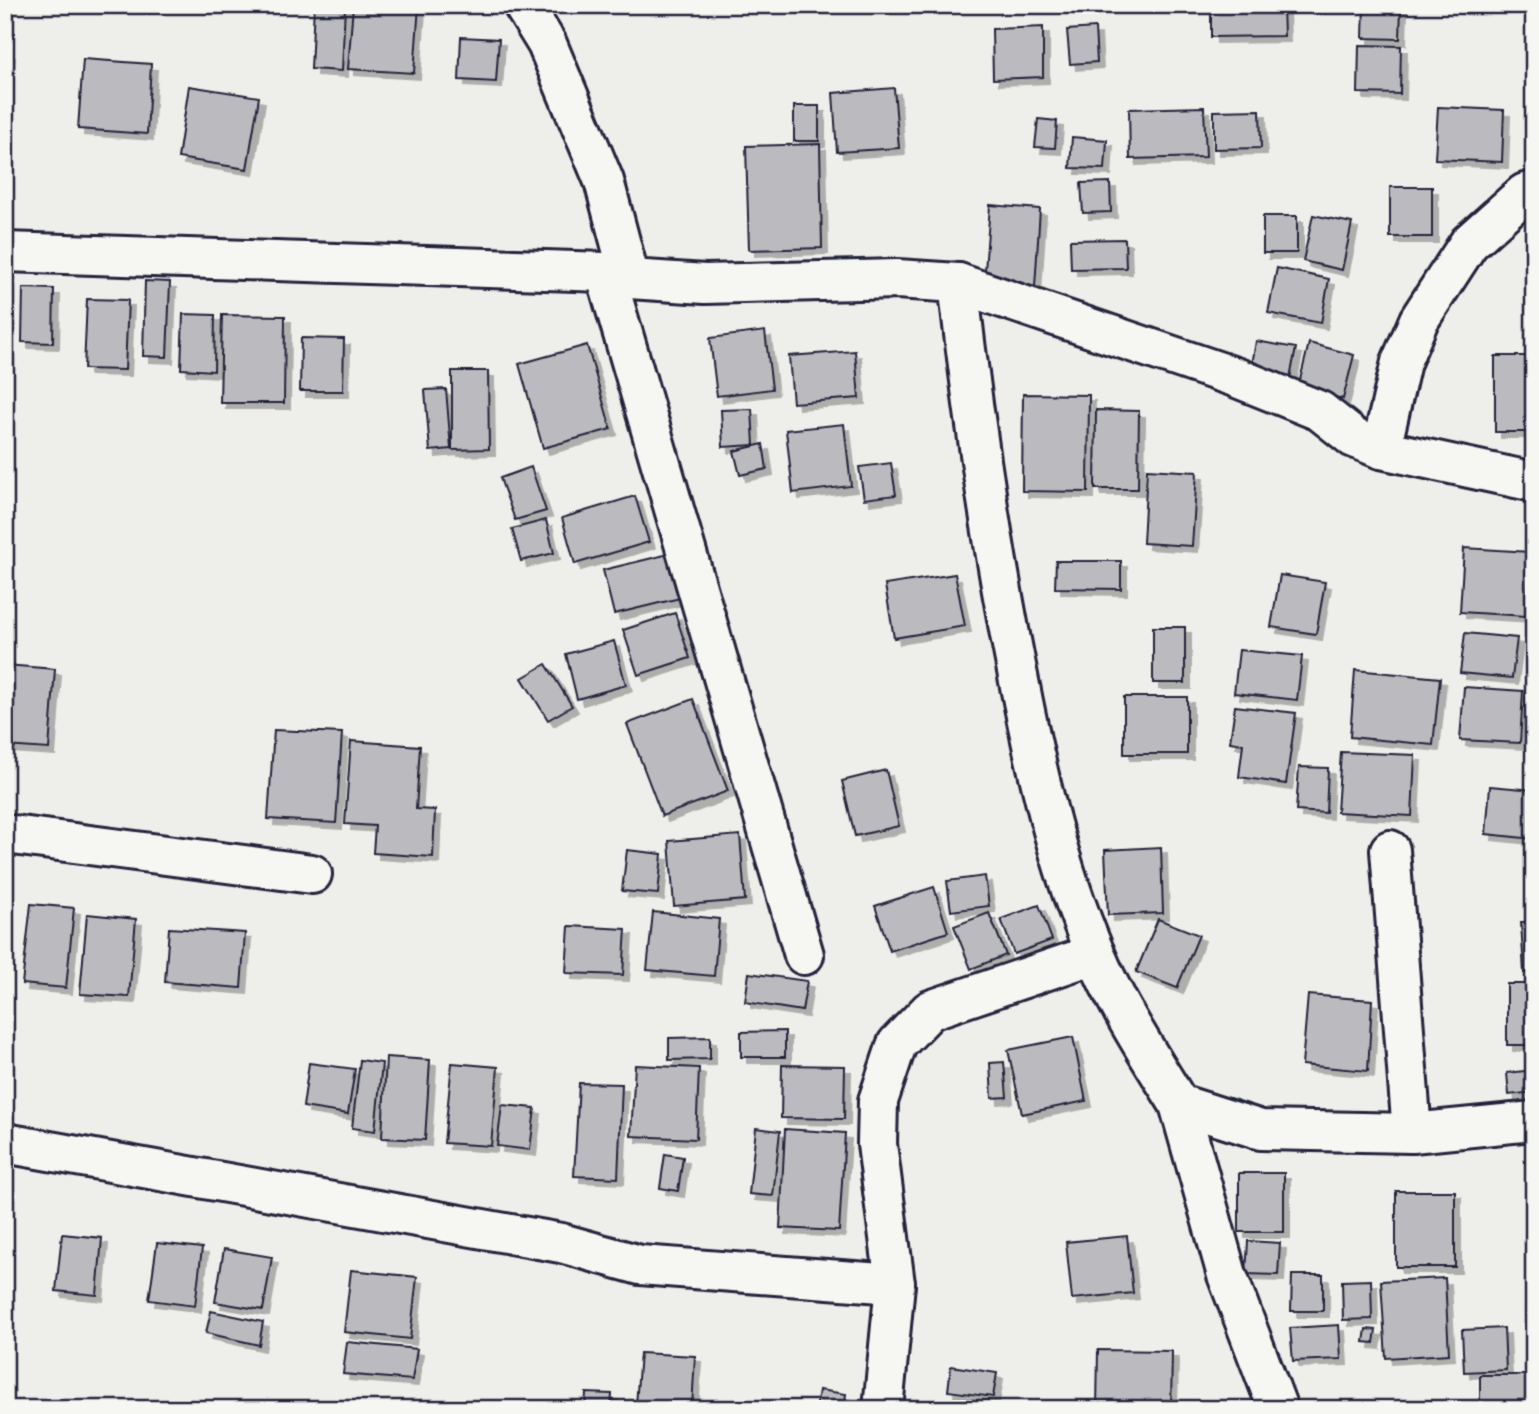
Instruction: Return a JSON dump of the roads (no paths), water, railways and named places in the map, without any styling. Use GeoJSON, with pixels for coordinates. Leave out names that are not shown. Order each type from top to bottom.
{"type":"FeatureCollection","features":[{"type":"Feature","properties":{"kind":"street"},"geometry":{"type":"LineString","coordinates":[[523,5],[547,44],[604,181],[617,276],[804,955]]}},
{"type":"Feature","properties":{"kind":"street"},"geometry":{"type":"LineString","coordinates":[[1381,449],[1401,362],[1419,320],[1469,243],[1525,193],[1534,191]]}},
{"type":"Feature","properties":{"kind":"street"},"geometry":{"type":"LineString","coordinates":[[5,251],[617,276],[705,284],[897,279],[958,283],[1235,377],[1320,411],[1354,438],[1381,449],[1534,482]]}},
{"type":"Feature","properties":{"kind":"street"},"geometry":{"type":"LineString","coordinates":[[958,283],[974,424],[1003,601],[1040,788],[1095,954],[1130,1024],[1179,1104],[1227,1275],[1278,1409]]}},
{"type":"Feature","properties":{"kind":"street"},"geometry":{"type":"LineString","coordinates":[[5,834],[312,874]]}},
{"type":"Feature","properties":{"kind":"street"},"geometry":{"type":"LineString","coordinates":[[1390,850],[1412,1133]]}},
{"type":"Feature","properties":{"kind":"street"},"geometry":{"type":"LineString","coordinates":[[883,1409],[895,1284],[877,1144],[878,1101],[897,1044],[930,1010],[1095,954]]}},
{"type":"Feature","properties":{"kind":"street"},"geometry":{"type":"LineString","coordinates":[[1179,1104],[1261,1130],[1412,1133],[1534,1121]]}},
{"type":"Feature","properties":{"kind":"street"},"geometry":{"type":"LineString","coordinates":[[5,1143],[561,1242],[640,1265],[895,1284]]}}]}
